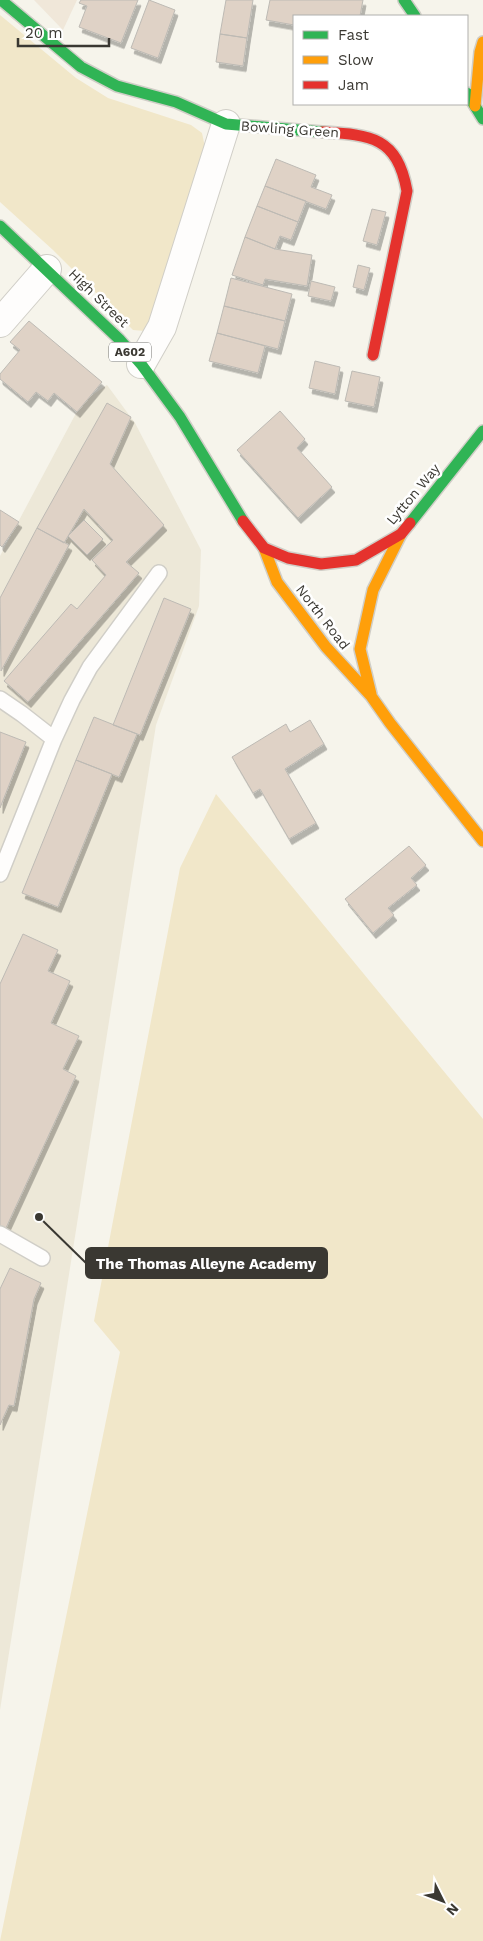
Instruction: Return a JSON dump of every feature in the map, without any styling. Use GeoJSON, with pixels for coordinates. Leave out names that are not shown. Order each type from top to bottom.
{"type":"FeatureCollection","features":[{"type":"Feature","properties":{"kind":"main road"},"geometry":{"type":"LineString","coordinates":[[1,0],[60,51],[97,76],[117,86],[176,102],[226,124]]}},
{"type":"Feature","properties":{"kind":"main road"},"geometry":{"type":"LineString","coordinates":[[404,0],[414,15]]}},
{"type":"Feature","properties":{"kind":"main road"},"geometry":{"type":"LineString","coordinates":[[475,106],[480,52],[483,42]]}},
{"type":"Feature","properties":{"kind":"main road"},"geometry":{"type":"LineString","coordinates":[[468,95],[483,119]]}},
{"type":"Feature","properties":{"kind":"main road","name":"Bowling Green"},"geometry":{"type":"LineString","coordinates":[[226,124],[371,137],[390,149],[400,160],[405,173],[407,191],[373,355]]}},
{"type":"Feature","properties":{"kind":"main road","name":"High Street"},"geometry":{"type":"LineString","coordinates":[[0,226],[48,269],[119,339],[141,364],[180,417],[231,501]]}},
{"type":"Feature","properties":{"kind":"main road","name":"Lytton Way"},"geometry":{"type":"LineString","coordinates":[[231,501],[264,548],[288,558],[305,562],[356,560],[401,534],[483,431]]}},
{"type":"Feature","properties":{"kind":"main road","name":"North Road"},"geometry":{"type":"LineString","coordinates":[[371,696],[360,649],[373,590],[401,534]]}},
{"type":"Feature","properties":{"kind":"main road","name":"North Road"},"geometry":{"type":"LineString","coordinates":[[264,548],[276,582],[326,647],[371,696],[483,841]]}},
{"type":"Feature","properties":{"kind":"street","name":"Bowling Green"},"geometry":{"type":"LineString","coordinates":[[141,364],[162,327],[226,124]]}},
{"type":"Feature","properties":{"kind":"street"},"geometry":{"type":"LineString","coordinates":[[0,323],[48,269]]}},
{"type":"Feature","properties":{"kind":"lane"},"geometry":{"type":"LineString","coordinates":[[0,874],[54,739],[72,700],[90,667],[159,573]]}},
{"type":"Feature","properties":{"kind":"lane"},"geometry":{"type":"LineString","coordinates":[[0,699],[54,739]]}},
{"type":"Feature","properties":{"kind":"lane"},"geometry":{"type":"LineString","coordinates":[[0,1234],[42,1258]]}},
{"type":"Feature","properties":{"kind":"shaded area"},"geometry":{"type":"Polygon","coordinates":[[[34,0],[77,0],[63,30],[34,0]]]}},
{"type":"Feature","properties":{"kind":"shaded area"},"geometry":{"type":"Polygon","coordinates":[[[0,15],[76,78],[108,98],[191,125],[202,133],[206,152],[150,326],[145,331],[133,330],[53,250],[0,202],[0,15]]]}},
{"type":"Feature","properties":{"kind":"shaded area"},"geometry":{"type":"Polygon","coordinates":[[[107,385],[135,423],[201,550],[199,606],[156,725],[0,1710],[0,556],[82,402],[107,385]]]}},
{"type":"Feature","properties":{"kind":"shaded area"},"geometry":{"type":"Polygon","coordinates":[[[216,794],[483,1119],[483,1941],[0,1941],[120,1352],[94,1321],[180,868],[216,794]]]}},
{"type":"Feature","properties":{"kind":"building"},"geometry":{"type":"Polygon","coordinates":[[[81,0],[138,0],[121,43],[79,27],[87,6],[79,3],[81,0]]]}},
{"type":"Feature","properties":{"kind":"building"},"geometry":{"type":"Polygon","coordinates":[[[149,0],[175,10],[158,58],[131,48],[149,0]]]}},
{"type":"Feature","properties":{"kind":"building"},"geometry":{"type":"Polygon","coordinates":[[[226,0],[253,0],[247,38],[220,34],[226,0]]]}},
{"type":"Feature","properties":{"kind":"building"},"geometry":{"type":"Polygon","coordinates":[[[270,0],[363,0],[360,15],[293,15],[293,25],[266,20],[270,0]]]}},
{"type":"Feature","properties":{"kind":"building"},"geometry":{"type":"Polygon","coordinates":[[[220,34],[247,38],[243,66],[216,62],[220,34]]]}},
{"type":"Feature","properties":{"kind":"building"},"geometry":{"type":"Polygon","coordinates":[[[276,159],[316,175],[311,187],[332,195],[326,209],[265,186],[276,159]]]}},
{"type":"Feature","properties":{"kind":"building"},"geometry":{"type":"Polygon","coordinates":[[[265,186],[306,201],[298,222],[257,206],[265,186]]]}},
{"type":"Feature","properties":{"kind":"building"},"geometry":{"type":"Polygon","coordinates":[[[257,206],[298,222],[291,240],[280,236],[275,249],[245,237],[257,206]]]}},
{"type":"Feature","properties":{"kind":"building"},"geometry":{"type":"Polygon","coordinates":[[[372,209],[386,212],[377,245],[363,241],[372,209]]]}},
{"type":"Feature","properties":{"kind":"building"},"geometry":{"type":"Polygon","coordinates":[[[245,237],[275,249],[312,255],[307,286],[265,279],[263,285],[232,275],[245,237]]]}},
{"type":"Feature","properties":{"kind":"building"},"geometry":{"type":"Polygon","coordinates":[[[358,265],[370,268],[364,290],[353,287],[358,265]]]}},
{"type":"Feature","properties":{"kind":"building"},"geometry":{"type":"Polygon","coordinates":[[[231,278],[292,294],[285,321],[224,306],[231,278]]]}},
{"type":"Feature","properties":{"kind":"building"},"geometry":{"type":"Polygon","coordinates":[[[311,281],[335,287],[331,301],[308,296],[311,281]]]}},
{"type":"Feature","properties":{"kind":"building"},"geometry":{"type":"Polygon","coordinates":[[[224,306],[285,321],[278,349],[217,333],[224,306]]]}},
{"type":"Feature","properties":{"kind":"building"},"geometry":{"type":"Polygon","coordinates":[[[29,321],[102,382],[77,412],[54,393],[48,401],[36,392],[28,402],[0,379],[0,374],[20,350],[10,342],[29,321]]]}},
{"type":"Feature","properties":{"kind":"building"},"geometry":{"type":"Polygon","coordinates":[[[217,333],[265,346],[258,373],[209,361],[217,333]]]}},
{"type":"Feature","properties":{"kind":"building"},"geometry":{"type":"Polygon","coordinates":[[[315,361],[340,367],[335,394],[309,388],[315,361]]]}},
{"type":"Feature","properties":{"kind":"building"},"geometry":{"type":"Polygon","coordinates":[[[352,371],[380,377],[374,407],[345,401],[352,371]]]}},
{"type":"Feature","properties":{"kind":"building"},"geometry":{"type":"Polygon","coordinates":[[[107,403],[131,417],[110,464],[164,525],[126,562],[139,573],[28,702],[4,681],[71,604],[77,609],[106,575],[92,560],[113,540],[84,509],[64,543],[37,528],[107,403]]]}},
{"type":"Feature","properties":{"kind":"building"},"geometry":{"type":"Polygon","coordinates":[[[280,411],[305,439],[297,448],[332,487],[298,518],[237,450],[280,411]]]}},
{"type":"Feature","properties":{"kind":"building"},"geometry":{"type":"Polygon","coordinates":[[[0,510],[19,522],[2,547],[0,545],[0,510]]]}},
{"type":"Feature","properties":{"kind":"building"},"geometry":{"type":"Polygon","coordinates":[[[84,520],[103,539],[87,555],[68,536],[84,520]]]}},
{"type":"Feature","properties":{"kind":"building"},"geometry":{"type":"Polygon","coordinates":[[[37,528],[69,545],[1,671],[0,598],[37,528]]]}},
{"type":"Feature","properties":{"kind":"building"},"geometry":{"type":"Polygon","coordinates":[[[164,598],[191,609],[140,735],[113,725],[164,598]]]}},
{"type":"Feature","properties":{"kind":"building"},"geometry":{"type":"Polygon","coordinates":[[[94,717],[137,734],[119,777],[76,760],[94,717]]]}},
{"type":"Feature","properties":{"kind":"building"},"geometry":{"type":"Polygon","coordinates":[[[310,720],[324,744],[285,769],[316,823],[289,839],[260,789],[253,793],[232,757],[286,724],[290,732],[310,720]]]}},
{"type":"Feature","properties":{"kind":"building"},"geometry":{"type":"Polygon","coordinates":[[[0,732],[26,742],[0,808],[0,732]]]}},
{"type":"Feature","properties":{"kind":"building"},"geometry":{"type":"Polygon","coordinates":[[[76,760],[112,774],[58,907],[22,893],[76,760]]]}},
{"type":"Feature","properties":{"kind":"building"},"geometry":{"type":"Polygon","coordinates":[[[409,846],[426,865],[411,878],[417,885],[388,908],[394,915],[373,933],[345,899],[409,846]]]}},
{"type":"Feature","properties":{"kind":"building"},"geometry":{"type":"Polygon","coordinates":[[[23,934],[58,950],[48,971],[70,981],[51,1023],[79,1036],[63,1069],[76,1076],[5,1230],[0,1228],[0,984],[23,934]]]}},
{"type":"Feature","properties":{"kind":"building"},"geometry":{"type":"Polygon","coordinates":[[[10,1268],[41,1283],[34,1299],[14,1406],[9,1405],[0,1425],[0,1289],[10,1268]]]}},
{"type":"Feature","properties":{"kind":"traffic: fast"},"geometry":{"type":"LineString","coordinates":[[1,0],[81,67],[117,86],[176,102],[226,124],[322,132]]}},
{"type":"Feature","properties":{"kind":"traffic: fast"},"geometry":{"type":"LineString","coordinates":[[404,0],[414,15]]}},
{"type":"Feature","properties":{"kind":"traffic: fast"},"geometry":{"type":"LineString","coordinates":[[468,95],[483,119]]}},
{"type":"Feature","properties":{"kind":"traffic: fast"},"geometry":{"type":"LineString","coordinates":[[0,226],[119,339],[141,364],[180,417],[243,521]]}},
{"type":"Feature","properties":{"kind":"traffic: fast"},"geometry":{"type":"LineString","coordinates":[[410,523],[483,431]]}},
{"type":"Feature","properties":{"kind":"traffic: slow"},"geometry":{"type":"LineString","coordinates":[[475,106],[480,52],[483,42]]}},
{"type":"Feature","properties":{"kind":"traffic: slow"},"geometry":{"type":"LineString","coordinates":[[371,694],[360,649],[373,590],[401,534]]}},
{"type":"Feature","properties":{"kind":"traffic: slow"},"geometry":{"type":"LineString","coordinates":[[264,548],[277,582],[326,647],[371,696],[483,841]]}},
{"type":"Feature","properties":{"kind":"traffic: jam"},"geometry":{"type":"LineString","coordinates":[[322,132],[367,137],[379,142],[396,159],[407,191],[373,355]]}},
{"type":"Feature","properties":{"kind":"traffic: jam"},"geometry":{"type":"LineString","coordinates":[[243,521],[264,548],[288,558],[321,564],[356,560],[401,534],[410,523]]}},
{"type":"Feature","properties":{"kind":"place","name":"The Thomas Alleyne Academy"},"geometry":{"type":"Point","coordinates":[39,1217]}}]}
